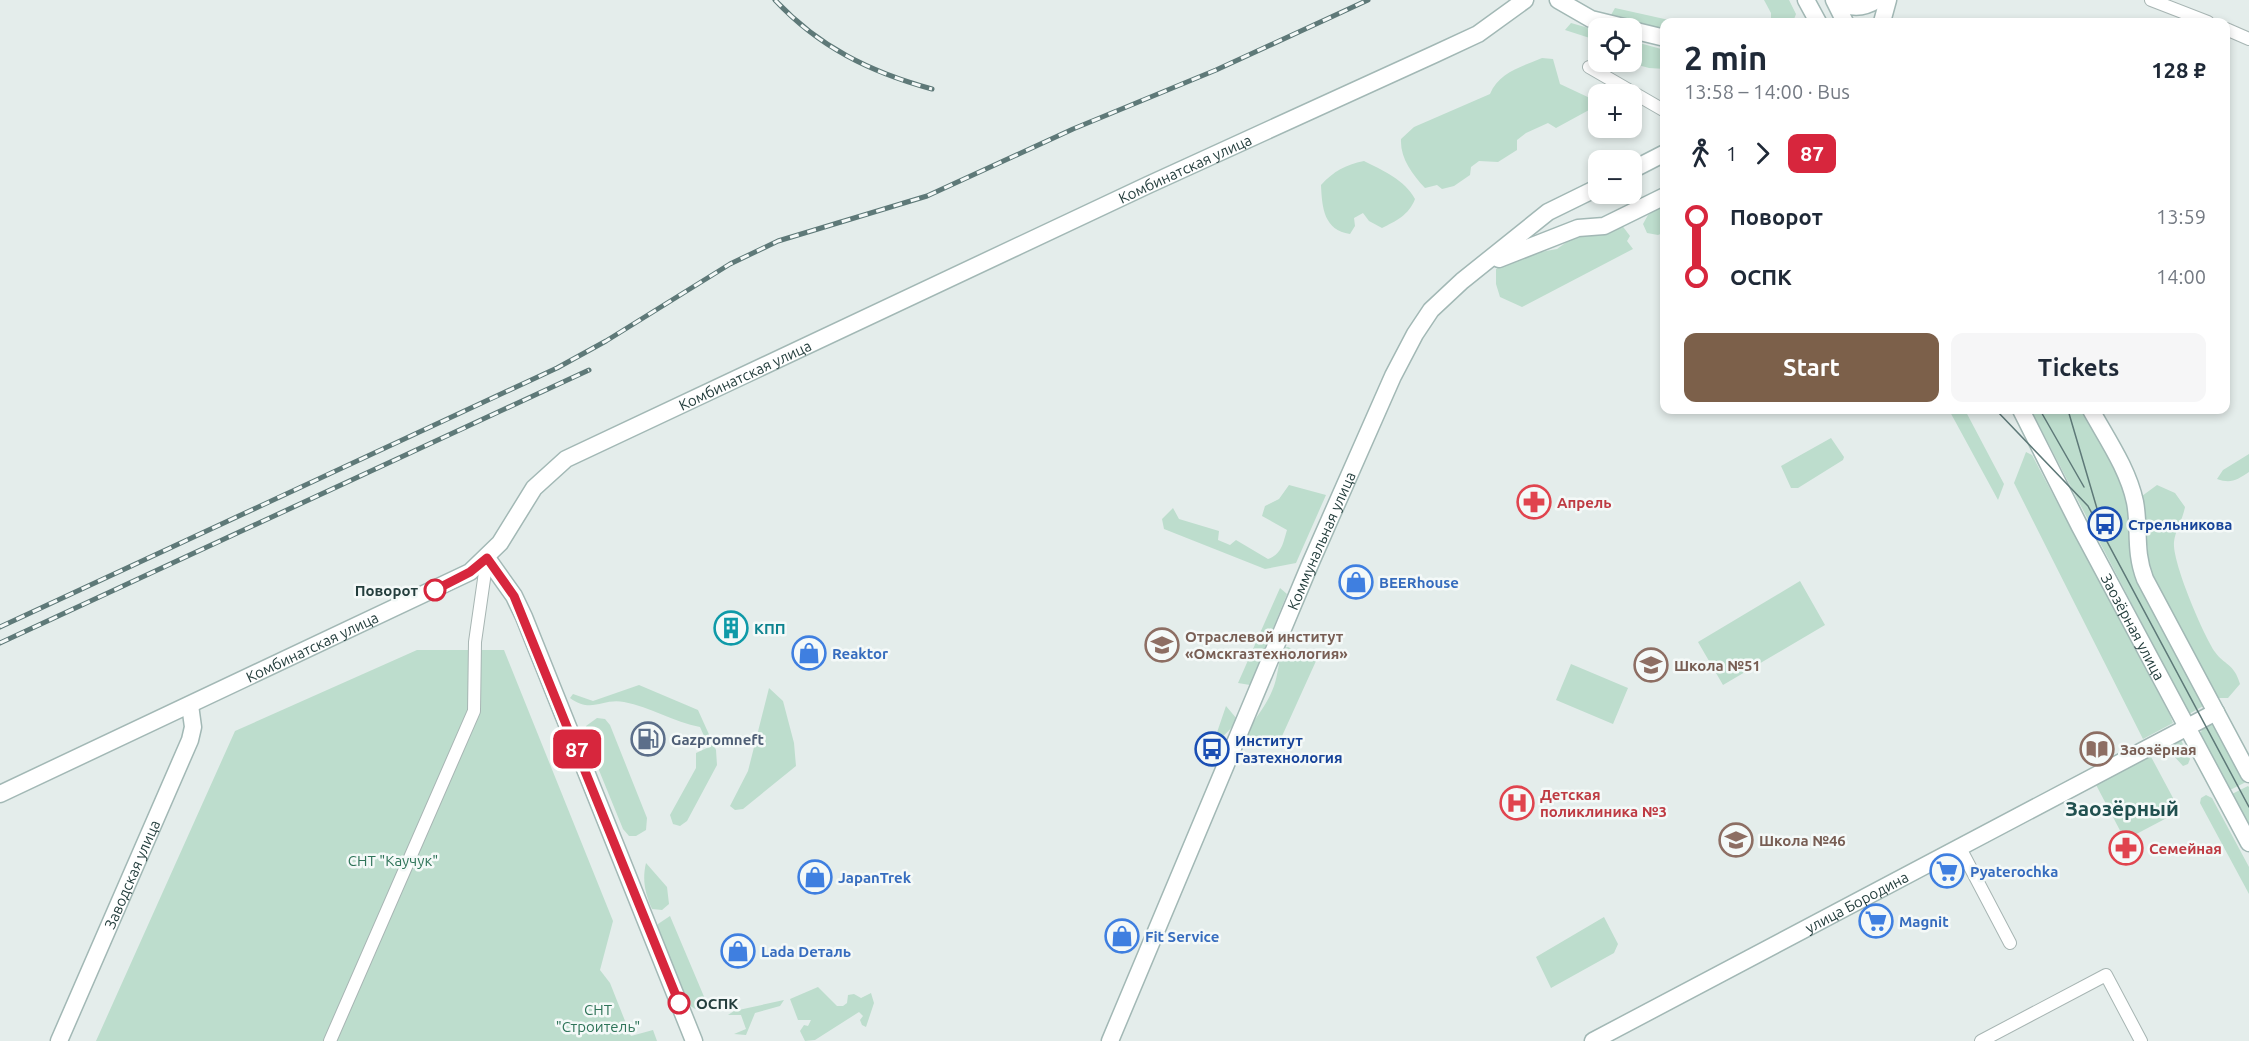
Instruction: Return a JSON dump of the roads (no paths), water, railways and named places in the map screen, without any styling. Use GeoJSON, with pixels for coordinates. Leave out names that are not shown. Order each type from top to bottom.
{"type":"FeatureCollection","features":[{"type":"Feature","properties":{"kind":"main road","name":"Комбинатская улица"},"geometry":{"type":"LineString","coordinates":[[0,794],[452,582],[487,558],[534,488],[566,459],[1148,185],[1478,34],[1525,0]]}},
{"type":"Feature","properties":{"kind":"main road"},"geometry":{"type":"LineString","coordinates":[[1558,0],[1589,18]]}},
{"type":"Feature","properties":{"kind":"main road"},"geometry":{"type":"LineString","coordinates":[[1805,0],[1807,18]]}},
{"type":"Feature","properties":{"kind":"main road"},"geometry":{"type":"LineString","coordinates":[[1805,0],[1816,18]]}},
{"type":"Feature","properties":{"kind":"main road"},"geometry":{"type":"LineString","coordinates":[[1836,0],[1850,7],[1861,8],[1877,0]]}},
{"type":"Feature","properties":{"kind":"main road"},"geometry":{"type":"LineString","coordinates":[[1836,0],[1843,18]]}},
{"type":"Feature","properties":{"kind":"main road"},"geometry":{"type":"LineString","coordinates":[[1883,18],[1888,0]]}},
{"type":"Feature","properties":{"kind":"main road"},"geometry":{"type":"LineString","coordinates":[[1642,32],[1660,37]]}},
{"type":"Feature","properties":{"kind":"main road"},"geometry":{"type":"LineString","coordinates":[[1642,165],[1660,156]]}},
{"type":"Feature","properties":{"kind":"main road","name":"Коммунальная улица"},"geometry":{"type":"LineString","coordinates":[[1110,1041],[1212,795],[1393,376],[1431,310],[1447,293],[1548,212],[1588,192]]}},
{"type":"Feature","properties":{"kind":"main road","name":"Коммунальная улица"},"geometry":{"type":"LineString","coordinates":[[1484,265],[1559,234],[1578,228],[1604,226],[1660,198]]}},
{"type":"Feature","properties":{"kind":"main road","name":"Заозёрная улица"},"geometry":{"type":"LineString","coordinates":[[2023,414],[2186,728],[2249,843]]}},
{"type":"Feature","properties":{"kind":"main road"},"geometry":{"type":"LineString","coordinates":[[2093,414],[2132,490],[2136,505],[2139,562],[2145,579],[2248,768]]}},
{"type":"Feature","properties":{"kind":"main road"},"geometry":{"type":"LineString","coordinates":[[487,558],[514,596],[524,617],[694,1041]]}},
{"type":"Feature","properties":{"kind":"main road","name":"Заводская улица"},"geometry":{"type":"LineString","coordinates":[[60,1041],[190,740],[193,727],[190,705]]}},
{"type":"Feature","properties":{"kind":"main road","name":"улица Бородина"},"geometry":{"type":"LineString","coordinates":[[1593,1041],[2216,712]]}},
{"type":"Feature","properties":{"kind":"street"},"geometry":{"type":"LineString","coordinates":[[2151,0],[2198,18]]}},
{"type":"Feature","properties":{"kind":"street"},"geometry":{"type":"LineString","coordinates":[[2230,31],[2249,39]]}},
{"type":"Feature","properties":{"kind":"street"},"geometry":{"type":"LineString","coordinates":[[1598,72],[1660,108]]}},
{"type":"Feature","properties":{"kind":"street"},"geometry":{"type":"LineString","coordinates":[[330,1041],[474,711],[475,642],[487,558]]}},
{"type":"Feature","properties":{"kind":"street"},"geometry":{"type":"LineString","coordinates":[[1959,846],[2010,943]]}},
{"type":"Feature","properties":{"kind":"street"},"geometry":{"type":"LineString","coordinates":[[1981,1041],[2106,975],[2141,1041]]}},
{"type":"Feature","properties":{"kind":"tram line"},"geometry":{"type":"LineString","coordinates":[[2000,414],[2088,506],[2249,807]]}},
{"type":"Feature","properties":{"kind":"tram line"},"geometry":{"type":"LineString","coordinates":[[2042,414],[2084,487]]}},
{"type":"Feature","properties":{"kind":"tram line"},"geometry":{"type":"LineString","coordinates":[[2069,414],[2098,512]]}},
{"type":"Feature","properties":{"kind":"railway"},"geometry":{"type":"LineString","coordinates":[[775,0],[809,31],[847,56],[888,75],[932,89]]}},
{"type":"Feature","properties":{"kind":"railway"},"geometry":{"type":"LineString","coordinates":[[0,627],[557,368],[606,341],[730,264],[778,241],[927,196],[1073,129],[1216,70],[1368,0]]}},
{"type":"Feature","properties":{"kind":"railway"},"geometry":{"type":"LineString","coordinates":[[0,643],[589,370]]}},
{"type":"Feature","properties":{"kind":"place","name":"Апрель"},"geometry":{"type":"Point","coordinates":[1534,502]}},
{"type":"Feature","properties":{"kind":"place","name":"Стрельникова"},"geometry":{"type":"Point","coordinates":[2105,524]}},
{"type":"Feature","properties":{"kind":"place","name":"BEERhouse"},"geometry":{"type":"Point","coordinates":[1356,582]}},
{"type":"Feature","properties":{"kind":"place","name":"Поворот"},"geometry":{"type":"Point","coordinates":[435,590]}},
{"type":"Feature","properties":{"kind":"place","name":"КПП"},"geometry":{"type":"Point","coordinates":[731,628]}},
{"type":"Feature","properties":{"kind":"place","name":"Отраслевой институт «Омскгазтехнология»"},"geometry":{"type":"Point","coordinates":[1162,645]}},
{"type":"Feature","properties":{"kind":"place","name":"Reaktor"},"geometry":{"type":"Point","coordinates":[809,653]}},
{"type":"Feature","properties":{"kind":"place","name":"Школа №51"},"geometry":{"type":"Point","coordinates":[1651,665]}},
{"type":"Feature","properties":{"kind":"place","name":"Gazpromneft"},"geometry":{"type":"Point","coordinates":[648,739]}},
{"type":"Feature","properties":{"kind":"place","name":"Институт Газтехнология"},"geometry":{"type":"Point","coordinates":[1212,749]}},
{"type":"Feature","properties":{"kind":"place","name":"Заозёрная"},"geometry":{"type":"Point","coordinates":[2097,749]}},
{"type":"Feature","properties":{"kind":"place","name":"Детская поликлиника №3"},"geometry":{"type":"Point","coordinates":[1517,803]}},
{"type":"Feature","properties":{"kind":"place","name":"Школа №46"},"geometry":{"type":"Point","coordinates":[1736,840]}},
{"type":"Feature","properties":{"kind":"place","name":"Семейная"},"geometry":{"type":"Point","coordinates":[2126,848]}},
{"type":"Feature","properties":{"kind":"place","name":"Pyaterochka"},"geometry":{"type":"Point","coordinates":[1947,871]}},
{"type":"Feature","properties":{"kind":"place","name":"JapanTrek"},"geometry":{"type":"Point","coordinates":[815,877]}},
{"type":"Feature","properties":{"kind":"place","name":"Magnit"},"geometry":{"type":"Point","coordinates":[1876,921]}},
{"type":"Feature","properties":{"kind":"place","name":"Fit Service"},"geometry":{"type":"Point","coordinates":[1122,936]}},
{"type":"Feature","properties":{"kind":"place","name":"Lada Dеталь"},"geometry":{"type":"Point","coordinates":[738,951]}},
{"type":"Feature","properties":{"kind":"place","name":"ОСПК"},"geometry":{"type":"Point","coordinates":[679,1003]}},
{"type":"Feature","properties":{"kind":"district","name":"Заозёрный"},"geometry":{"type":"Point","coordinates":[2122,808]}},
{"type":"Feature","properties":{"kind":"park label","name":"СНТ \"Каучук\""},"geometry":{"type":"Point","coordinates":[393,860]}},
{"type":"Feature","properties":{"kind":"park label","name":"СНТ \"Строитель\""},"geometry":{"type":"Point","coordinates":[598,1018]}}]}
